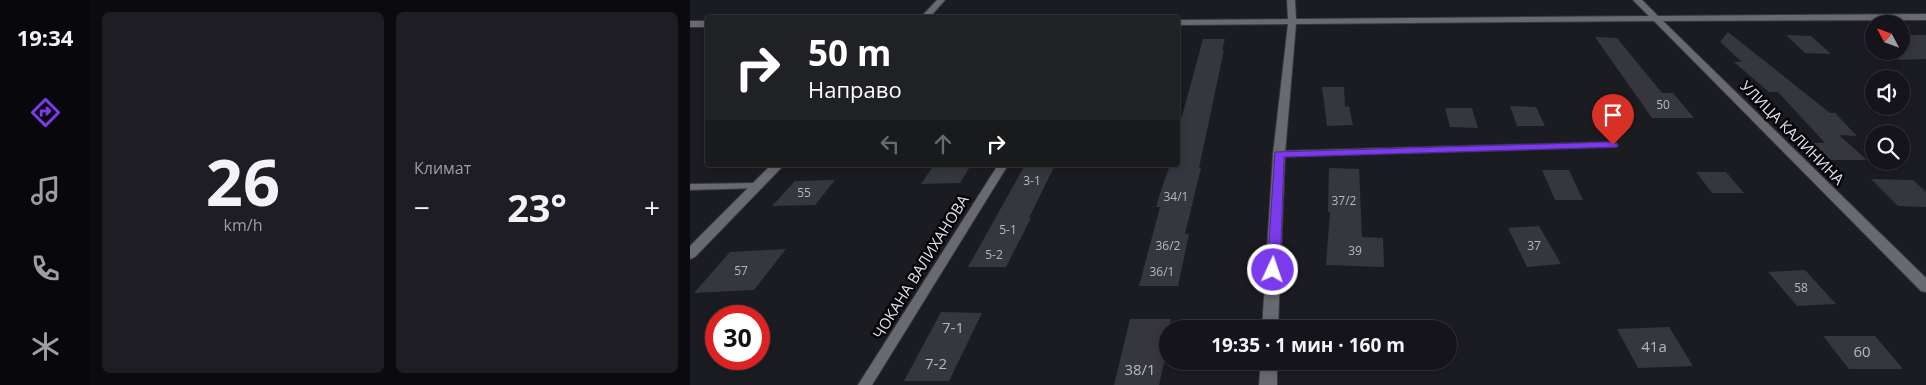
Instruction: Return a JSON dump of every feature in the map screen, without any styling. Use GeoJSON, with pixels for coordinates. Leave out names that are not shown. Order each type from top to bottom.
{"type":"FeatureCollection","features":[{"type":"Feature","properties":{"kind":"street"},"geometry":{"type":"LineString","coordinates":[[927,15],[941,0]]}},
{"type":"Feature","properties":{"kind":"street"},"geometry":{"type":"LineString","coordinates":[[1270,320],[1279,154],[1292,22],[1291,0]]}},
{"type":"Feature","properties":{"kind":"street","name":"УЛИЦА КАЛИНИНА"},"geometry":{"type":"LineString","coordinates":[[1637,0],[1655,20],[1926,287]]}},
{"type":"Feature","properties":{"kind":"street"},"geometry":{"type":"LineString","coordinates":[[1180,22],[1926,18]]}},
{"type":"Feature","properties":{"kind":"street"},"geometry":{"type":"LineString","coordinates":[[690,24],[705,24]]}},
{"type":"Feature","properties":{"kind":"street"},"geometry":{"type":"LineString","coordinates":[[690,254],[776,167]]}},
{"type":"Feature","properties":{"kind":"street"},"geometry":{"type":"LineString","coordinates":[[1268,385],[1269,370]]}},
{"type":"Feature","properties":{"kind":"lane"},"geometry":{"type":"LineString","coordinates":[[1279,154],[1613,145]]}},
{"type":"Feature","properties":{"kind":"lane","name":"ЧОКАНА ВАЛИХАНОВА"},"geometry":{"type":"LineString","coordinates":[[865,385],[1003,167]]}},
{"type":"Feature","properties":{"kind":"lane"},"geometry":{"type":"LineString","coordinates":[[690,187],[757,186]]}},
{"type":"Feature","properties":{"kind":"building"},"geometry":{"type":"Polygon","coordinates":[[[1728,32],[1830,113],[1835,113],[1857,136],[1839,135],[1865,160],[1831,160],[1813,143],[1825,143],[1778,92],[1769,92],[1734,62],[1742,62],[1720,42],[1728,32]]]}},
{"type":"Feature","properties":{"kind":"building"},"geometry":{"type":"Polygon","coordinates":[[[1786,35],[1811,36],[1831,54],[1805,53],[1786,35]]]}},
{"type":"Feature","properties":{"kind":"building"},"geometry":{"type":"Polygon","coordinates":[[[1910,35],[1926,35],[1926,59],[1910,60],[1910,35]]]}},
{"type":"Feature","properties":{"kind":"building"},"geometry":{"type":"Polygon","coordinates":[[[1595,37],[1617,38],[1662,93],[1673,93],[1694,118],[1652,118],[1595,37]]]}},
{"type":"Feature","properties":{"kind":"building"},"geometry":{"type":"Polygon","coordinates":[[[1203,39],[1225,39],[1199,168],[1201,168],[1185,234],[1189,234],[1178,286],[1139,286],[1160,207],[1156,207],[1162,187],[1169,168],[1180,167],[1180,124],[1203,39]]]}},
{"type":"Feature","properties":{"kind":"building"},"geometry":{"type":"Polygon","coordinates":[[[1322,87],[1344,87],[1345,107],[1349,106],[1353,125],[1327,126],[1322,87]]]}},
{"type":"Feature","properties":{"kind":"building"},"geometry":{"type":"Polygon","coordinates":[[[1510,106],[1536,107],[1545,126],[1517,126],[1510,106]]]}},
{"type":"Feature","properties":{"kind":"building"},"geometry":{"type":"Polygon","coordinates":[[[1445,108],[1472,108],[1478,128],[1450,127],[1445,108]]]}},
{"type":"Feature","properties":{"kind":"building"},"geometry":{"type":"Polygon","coordinates":[[[933,167],[970,167],[960,183],[921,184],[933,167]]]}},
{"type":"Feature","properties":{"kind":"building"},"geometry":{"type":"Polygon","coordinates":[[[1024,167],[1054,167],[1006,267],[968,267],[1024,167]]]}},
{"type":"Feature","properties":{"kind":"building"},"geometry":{"type":"Polygon","coordinates":[[[1329,168],[1359,169],[1362,237],[1383,238],[1384,267],[1326,265],[1330,212],[1328,212],[1329,168]]]}},
{"type":"Feature","properties":{"kind":"building"},"geometry":{"type":"Polygon","coordinates":[[[1542,170],[1569,170],[1583,200],[1555,200],[1542,170]]]}},
{"type":"Feature","properties":{"kind":"building"},"geometry":{"type":"Polygon","coordinates":[[[1696,172],[1726,172],[1744,193],[1712,193],[1696,172]]]}},
{"type":"Feature","properties":{"kind":"building"},"geometry":{"type":"Polygon","coordinates":[[[1871,179],[1913,180],[1926,192],[1926,207],[1898,206],[1871,179]]]}},
{"type":"Feature","properties":{"kind":"building"},"geometry":{"type":"Polygon","coordinates":[[[835,180],[815,205],[772,206],[795,181],[835,180]]]}},
{"type":"Feature","properties":{"kind":"building"},"geometry":{"type":"Polygon","coordinates":[[[1539,226],[1561,264],[1527,267],[1508,228],[1539,226]]]}},
{"type":"Feature","properties":{"kind":"building"},"geometry":{"type":"Polygon","coordinates":[[[786,249],[754,290],[694,293],[730,252],[786,249]]]}},
{"type":"Feature","properties":{"kind":"building"},"geometry":{"type":"Polygon","coordinates":[[[1805,270],[1836,304],[1797,306],[1768,272],[1805,270]]]}},
{"type":"Feature","properties":{"kind":"building"},"geometry":{"type":"Polygon","coordinates":[[[941,312],[982,313],[949,381],[904,381],[941,312]]]}},
{"type":"Feature","properties":{"kind":"building"},"geometry":{"type":"Polygon","coordinates":[[[1130,319],[1171,319],[1159,320],[1159,370],[1162,370],[1159,385],[1114,385],[1130,319]]]}},
{"type":"Feature","properties":{"kind":"building"},"geometry":{"type":"Polygon","coordinates":[[[1669,327],[1693,366],[1638,368],[1617,329],[1669,327]]]}},
{"type":"Feature","properties":{"kind":"building"},"geometry":{"type":"Polygon","coordinates":[[[1823,336],[1875,336],[1903,369],[1849,369],[1823,336]]]}},
{"type":"Feature","properties":{"kind":"route"},"geometry":{"type":"LineString","coordinates":[[1273,270],[1279,154],[1613,145]]}}]}
